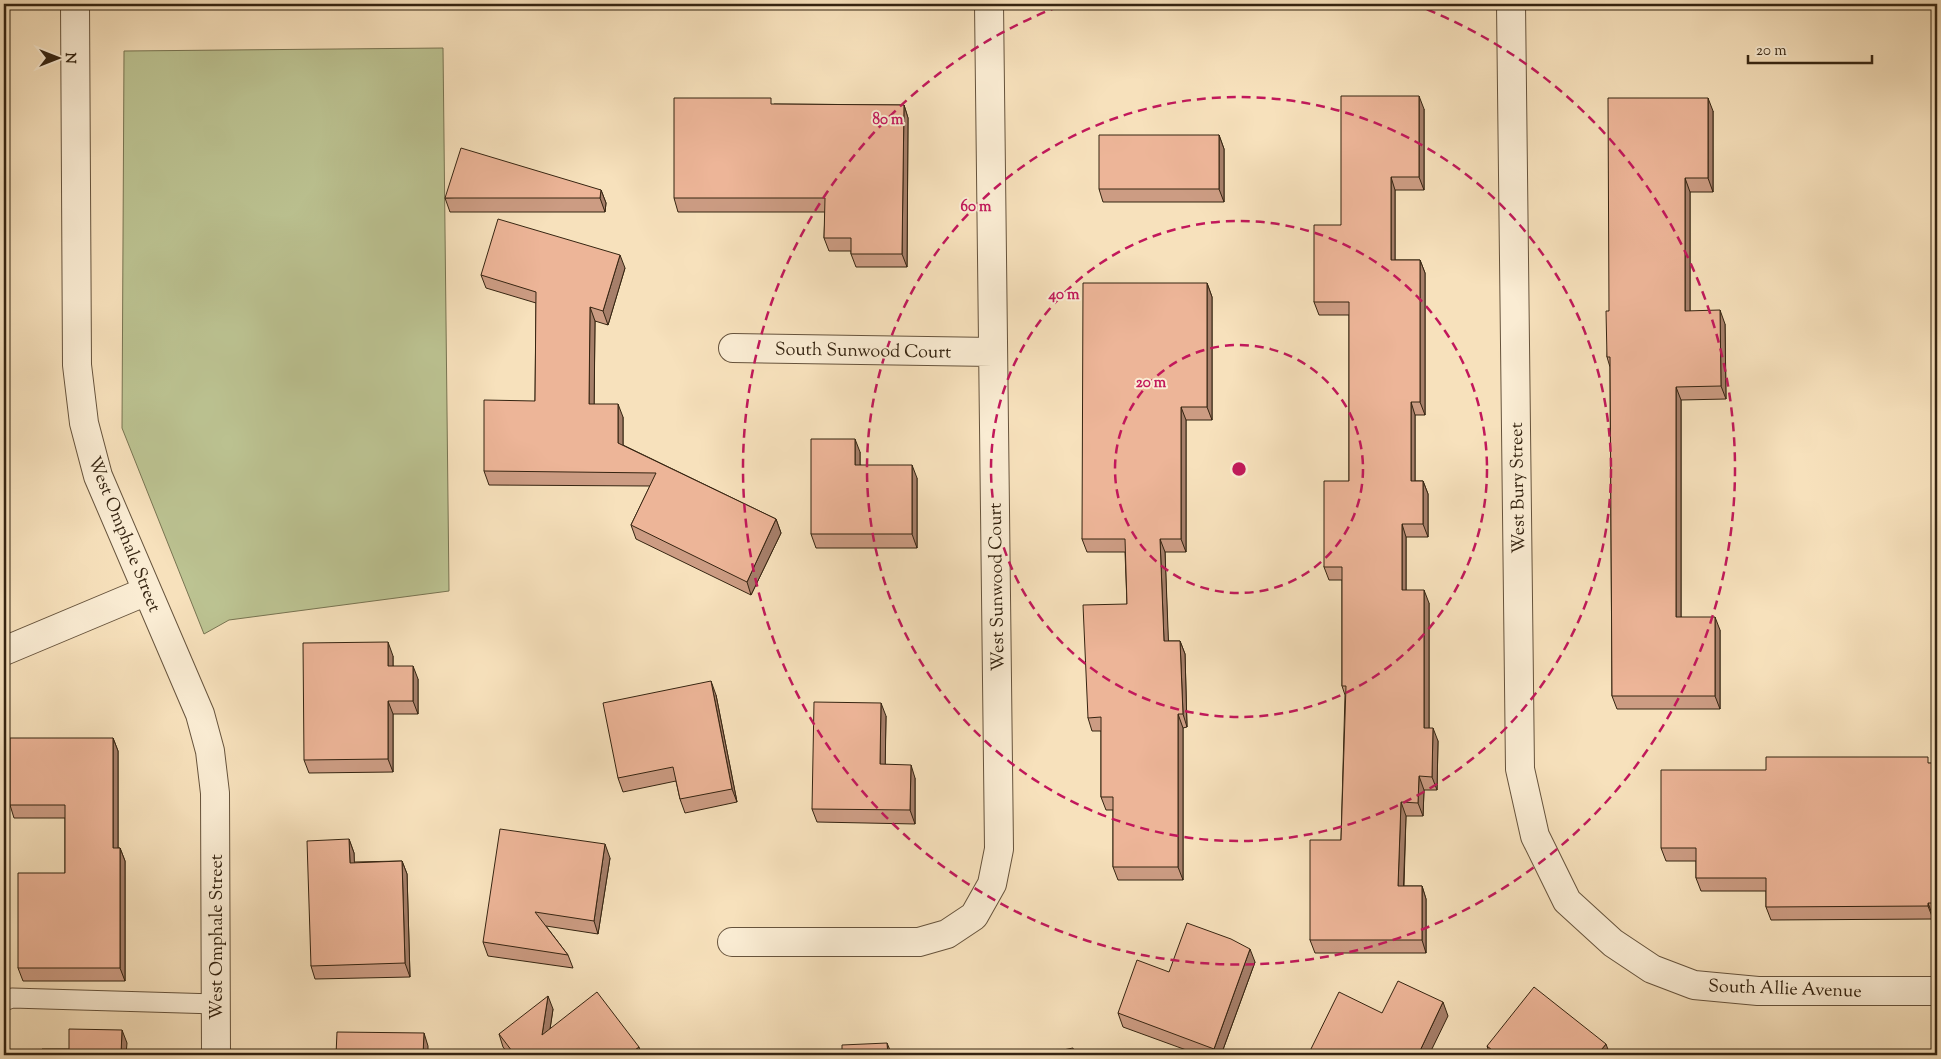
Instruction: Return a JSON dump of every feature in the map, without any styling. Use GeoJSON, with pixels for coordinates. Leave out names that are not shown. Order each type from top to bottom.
{"type":"FeatureCollection","features":[{"type":"Feature","properties":{"kind":"street","name":"West Omphale Street"},"geometry":{"type":"LineString","coordinates":[[75,4],[77,365],[84,423],[98,476],[200,714],[210,751],[216,793],[216,1055]]}},
{"type":"Feature","properties":{"kind":"street","name":"West Sunwood Court"},"geometry":{"type":"LineString","coordinates":[[732,942],[919,942],[947,934],[974,916],[992,884],[999,849],[989,4]]}},
{"type":"Feature","properties":{"kind":"street","name":"West Bury Street"},"geometry":{"type":"LineString","coordinates":[[1511,4],[1520,770],[1535,836],[1567,901],[1613,943]]}},
{"type":"Feature","properties":{"kind":"street","name":"South Sunwood Court"},"geometry":{"type":"LineString","coordinates":[[734,348],[993,352]]}},
{"type":"Feature","properties":{"kind":"street"},"geometry":{"type":"LineString","coordinates":[[4,650],[147,591]]}},
{"type":"Feature","properties":{"kind":"street","name":"South Allie Avenue"},"geometry":{"type":"LineString","coordinates":[[1613,943],[1652,969],[1694,985],[1758,991],[1937,991]]}},
{"type":"Feature","properties":{"kind":"lane"},"geometry":{"type":"LineString","coordinates":[[4,1001],[12,998],[216,1004]]}},
{"type":"Feature","properties":{"kind":"green space"},"geometry":{"type":"Polygon","coordinates":[[[443,48],[449,591],[229,620],[204,634],[122,428],[124,51],[443,48]]]}},
{"type":"Feature","properties":{"kind":"building"},"geometry":{"type":"Polygon","coordinates":[[[1341,96],[1419,96],[1419,177],[1391,177],[1391,260],[1420,260],[1420,402],[1411,402],[1411,481],[1423,481],[1423,524],[1402,524],[1402,590],[1424,590],[1424,728],[1433,728],[1432,777],[1419,776],[1418,803],[1401,802],[1398,886],[1422,886],[1422,940],[1310,940],[1310,840],[1341,840],[1346,686],[1342,686],[1342,567],[1324,567],[1324,481],[1349,481],[1349,302],[1314,302],[1314,225],[1341,225],[1341,96]]]}},
{"type":"Feature","properties":{"kind":"building"},"geometry":{"type":"Polygon","coordinates":[[[674,98],[771,98],[771,104],[904,105],[902,254],[851,254],[851,238],[824,238],[825,198],[674,198],[674,98]]]}},
{"type":"Feature","properties":{"kind":"building"},"geometry":{"type":"Polygon","coordinates":[[[1608,98],[1708,98],[1708,178],[1685,178],[1685,311],[1720,310],[1721,386],[1676,387],[1676,617],[1715,617],[1715,696],[1612,696],[1610,357],[1607,357],[1606,311],[1609,311],[1608,98]]]}},
{"type":"Feature","properties":{"kind":"building"},"geometry":{"type":"Polygon","coordinates":[[[1099,135],[1219,135],[1219,189],[1099,189],[1099,135]]]}},
{"type":"Feature","properties":{"kind":"building"},"geometry":{"type":"Polygon","coordinates":[[[461,148],[601,190],[600,198],[445,198],[461,148]]]}},
{"type":"Feature","properties":{"kind":"building"},"geometry":{"type":"Polygon","coordinates":[[[498,219],[620,255],[603,311],[590,307],[589,404],[618,404],[618,443],[776,519],[747,582],[631,525],[656,473],[484,471],[484,400],[535,401],[536,292],[481,275],[498,219]]]}},
{"type":"Feature","properties":{"kind":"building"},"geometry":{"type":"Polygon","coordinates":[[[1083,283],[1207,283],[1207,407],[1181,407],[1181,539],[1160,539],[1164,641],[1180,641],[1183,714],[1178,714],[1178,867],[1113,867],[1113,797],[1101,797],[1101,717],[1088,718],[1083,605],[1127,604],[1125,539],[1082,539],[1083,283]]]}},
{"type":"Feature","properties":{"kind":"building"},"geometry":{"type":"Polygon","coordinates":[[[811,439],[855,439],[855,465],[912,465],[912,534],[811,534],[811,439]]]}},
{"type":"Feature","properties":{"kind":"building"},"geometry":{"type":"Polygon","coordinates":[[[388,642],[388,666],[413,666],[413,701],[388,701],[388,759],[304,760],[303,643],[388,642]]]}},
{"type":"Feature","properties":{"kind":"building"},"geometry":{"type":"Polygon","coordinates":[[[711,681],[732,789],[680,799],[673,767],[618,778],[603,703],[711,681]]]}},
{"type":"Feature","properties":{"kind":"building"},"geometry":{"type":"Polygon","coordinates":[[[814,702],[881,703],[880,764],[911,765],[910,810],[812,809],[814,702]]]}},
{"type":"Feature","properties":{"kind":"building"},"geometry":{"type":"Polygon","coordinates":[[[10,738],[113,738],[113,848],[120,848],[120,968],[18,968],[18,873],[65,873],[65,805],[10,805],[10,738]]]}},
{"type":"Feature","properties":{"kind":"building"},"geometry":{"type":"Polygon","coordinates":[[[1766,757],[1928,757],[1928,763],[1937,763],[1937,903],[1928,903],[1928,906],[1766,907],[1766,878],[1696,878],[1696,848],[1661,848],[1661,770],[1766,770],[1766,757]]]}},
{"type":"Feature","properties":{"kind":"building"},"geometry":{"type":"Polygon","coordinates":[[[500,829],[605,844],[594,921],[535,912],[568,955],[483,942],[500,829]]]}},
{"type":"Feature","properties":{"kind":"building"},"geometry":{"type":"Polygon","coordinates":[[[349,839],[350,863],[402,861],[405,963],[311,966],[307,841],[349,839]]]}},
{"type":"Feature","properties":{"kind":"building"},"geometry":{"type":"Polygon","coordinates":[[[1187,923],[1231,939],[1250,949],[1214,1049],[1118,1013],[1137,960],[1169,972],[1187,923]]]}},
{"type":"Feature","properties":{"kind":"building"},"geometry":{"type":"Polygon","coordinates":[[[1398,981],[1443,1002],[1418,1055],[1308,1055],[1339,992],[1382,1013],[1398,981]]]}},
{"type":"Feature","properties":{"kind":"building"},"geometry":{"type":"Polygon","coordinates":[[[1534,987],[1606,1044],[1597,1055],[1498,1055],[1487,1046],[1534,987]]]}},
{"type":"Feature","properties":{"kind":"building"},"geometry":{"type":"Polygon","coordinates":[[[597,992],[639,1047],[628,1055],[515,1055],[499,1034],[548,996],[542,1035],[597,992]]]}},
{"type":"Feature","properties":{"kind":"building"},"geometry":{"type":"Polygon","coordinates":[[[69,1029],[122,1030],[121,1055],[42,1055],[42,1049],[69,1049],[69,1029]]]}},
{"type":"Feature","properties":{"kind":"building"},"geometry":{"type":"Polygon","coordinates":[[[337,1032],[424,1033],[423,1055],[336,1055],[337,1032]]]}},
{"type":"Feature","properties":{"kind":"building"},"geometry":{"type":"Polygon","coordinates":[[[887,1043],[888,1055],[842,1055],[842,1045],[887,1043]]]}},
{"type":"Feature","properties":{"kind":"building"},"geometry":{"type":"Polygon","coordinates":[[[1073,1048],[1075,1055],[1038,1055],[1073,1048]]]}},
{"type":"Feature","properties":{"kind":"building"},"geometry":{"type":"Polygon","coordinates":[[[1897,1053],[1937,1053],[1937,1055],[1897,1055],[1897,1053]]]}}]}
